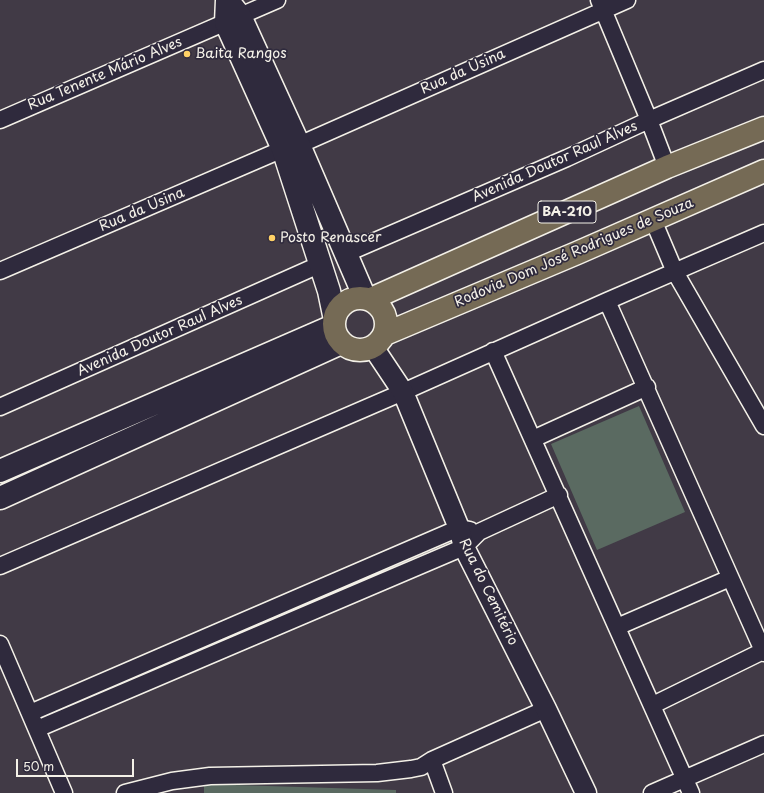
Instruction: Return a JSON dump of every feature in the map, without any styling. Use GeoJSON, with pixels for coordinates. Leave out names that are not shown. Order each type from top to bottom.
{"type":"FeatureCollection","features":[{"type":"Feature","properties":{"kind":"main road"},"geometry":{"type":"LineString","coordinates":[[230,10],[291,147],[345,254],[368,298],[379,305],[385,314],[386,324],[379,341],[356,350],[336,328],[329,291],[291,147]]}},
{"type":"Feature","properties":{"kind":"main road","name":"BA-210"},"geometry":{"type":"LineString","coordinates":[[368,298],[667,167],[764,128]]}},
{"type":"Feature","properties":{"kind":"main road","name":"Rodovia Dom José Rodrigues de Souza"},"geometry":{"type":"LineString","coordinates":[[379,341],[764,171]]}},
{"type":"Feature","properties":{"kind":"main road"},"geometry":{"type":"LineString","coordinates":[[336,328],[340,306],[348,299],[368,298]]}},
{"type":"Feature","properties":{"kind":"main road"},"geometry":{"type":"LineString","coordinates":[[0,471],[336,328]]}},
{"type":"Feature","properties":{"kind":"main road"},"geometry":{"type":"LineString","coordinates":[[0,498],[336,328]]}},
{"type":"Feature","properties":{"kind":"street","name":"Rua Tenente Mário Alves"},"geometry":{"type":"LineString","coordinates":[[0,120],[230,10],[277,0]]}},
{"type":"Feature","properties":{"kind":"street","name":"Rua da Usina"},"geometry":{"type":"LineString","coordinates":[[0,271],[291,147],[601,5],[627,0]]}},
{"type":"Feature","properties":{"kind":"street"},"geometry":{"type":"LineString","coordinates":[[601,5],[667,167]]}},
{"type":"Feature","properties":{"kind":"street","name":"Avenida Doutor Raul Alves"},"geometry":{"type":"LineString","coordinates":[[345,254],[567,158],[649,120],[764,70]]}},
{"type":"Feature","properties":{"kind":"street"},"geometry":{"type":"LineString","coordinates":[[653,220],[675,272],[764,425]]}},
{"type":"Feature","properties":{"kind":"street"},"geometry":{"type":"LineString","coordinates":[[0,566],[403,392],[764,233]]}},
{"type":"Feature","properties":{"kind":"street","name":"Avenida Doutor Raul Alves"},"geometry":{"type":"LineString","coordinates":[[0,407],[321,264]]}},
{"type":"Feature","properties":{"kind":"street"},"geometry":{"type":"LineString","coordinates":[[607,301],[764,652],[652,705]]}},
{"type":"Feature","properties":{"kind":"street","name":"Rua do Cemitério"},"geometry":{"type":"LineString","coordinates":[[379,341],[403,392],[459,528],[464,547],[546,709],[586,793]]}},
{"type":"Feature","properties":{"kind":"street"},"geometry":{"type":"LineString","coordinates":[[494,351],[688,786]]}},
{"type":"Feature","properties":{"kind":"street"},"geometry":{"type":"LineString","coordinates":[[533,439],[646,387]]}},
{"type":"Feature","properties":{"kind":"street"},"geometry":{"type":"LineString","coordinates":[[37,729],[464,547],[479,532],[559,495]]}},
{"type":"Feature","properties":{"kind":"street"},"geometry":{"type":"LineString","coordinates":[[30,713],[459,528],[479,532]]}},
{"type":"Feature","properties":{"kind":"street"},"geometry":{"type":"LineString","coordinates":[[618,627],[730,578]]}},
{"type":"Feature","properties":{"kind":"street"},"geometry":{"type":"LineString","coordinates":[[0,644],[64,793]]}},
{"type":"Feature","properties":{"kind":"street"},"geometry":{"type":"LineString","coordinates":[[125,793],[172,781],[202,776],[401,771],[421,766],[546,709]]}},
{"type":"Feature","properties":{"kind":"street"},"geometry":{"type":"LineString","coordinates":[[652,793],[688,786],[764,744]]}},
{"type":"Feature","properties":{"kind":"street"},"geometry":{"type":"LineString","coordinates":[[432,760],[444,793]]}},
{"type":"Feature","properties":{"kind":"green space"},"geometry":{"type":"Polygon","coordinates":[[[639,406],[685,512],[597,550],[551,444],[639,406]]]}},
{"type":"Feature","properties":{"kind":"green space"},"geometry":{"type":"Polygon","coordinates":[[[204,784],[396,790],[396,793],[204,793],[204,784]]]}},
{"type":"Feature","properties":{"kind":"place","name":"Baita Rangos"},"geometry":{"type":"Point","coordinates":[187,54]}},
{"type":"Feature","properties":{"kind":"place","name":"Posto Renascer"},"geometry":{"type":"Point","coordinates":[272,238]}}]}
